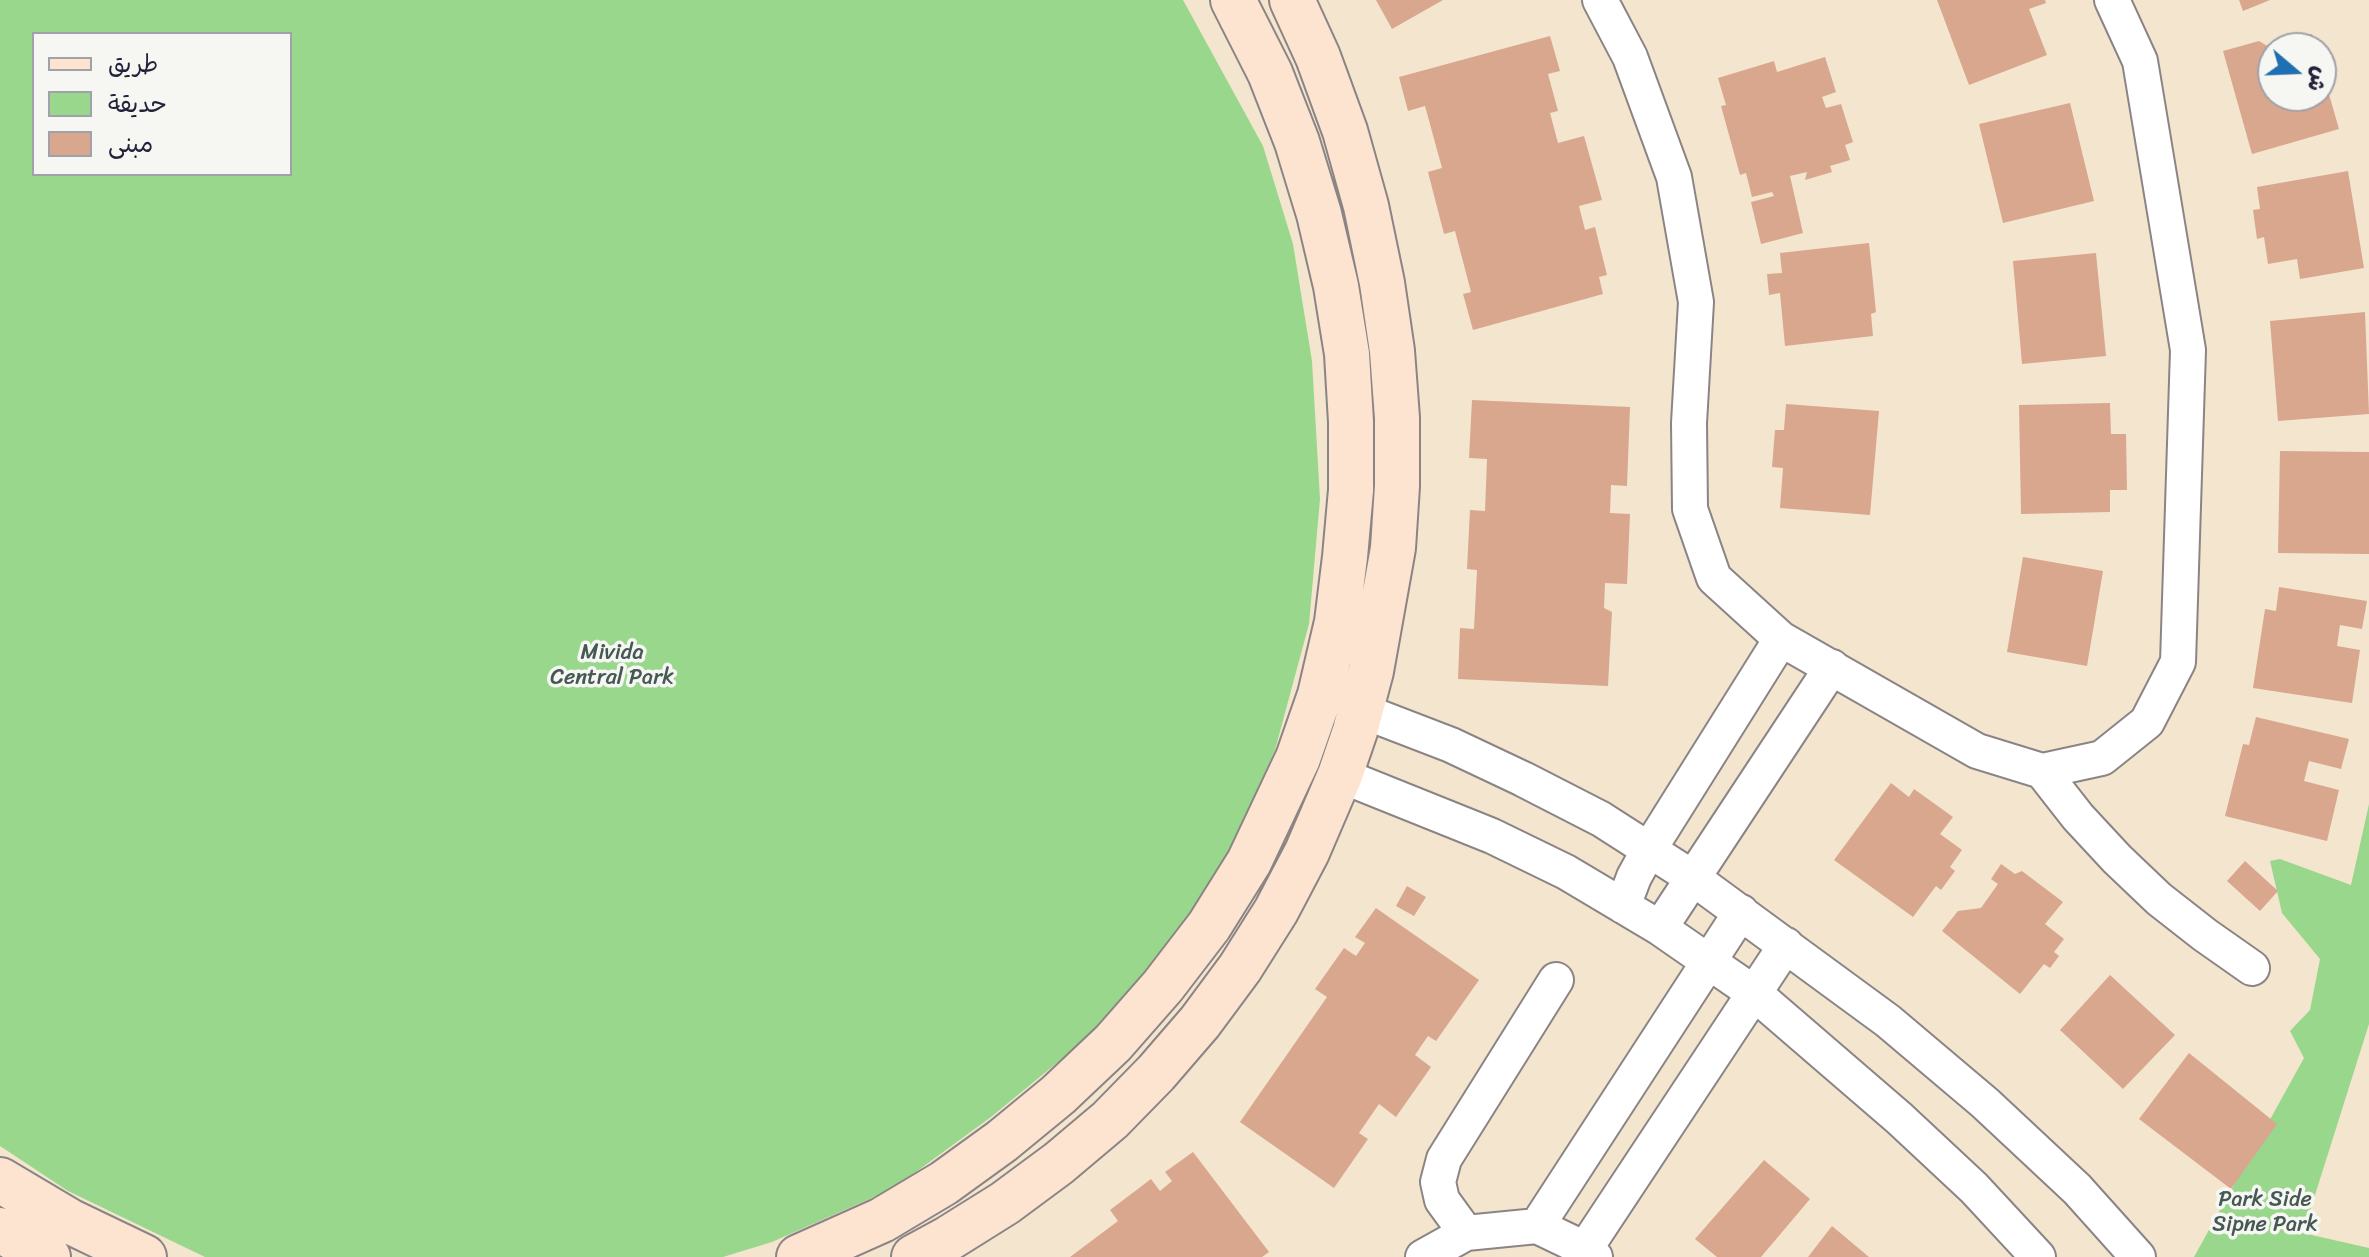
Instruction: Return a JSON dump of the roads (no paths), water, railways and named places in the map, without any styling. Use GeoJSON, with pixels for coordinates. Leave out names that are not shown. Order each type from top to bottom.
{"type":"FeatureCollection","features":[{"type":"Feature","properties":{"kind":"street"},"geometry":{"type":"LineString","coordinates":[[799,1257],[882,1220],[944,1183],[1014,1132],[1113,1043],[1163,986],[1209,926],[1249,862],[1298,758],[1320,695],[1333,637],[1345,557],[1351,449],[1347,354],[1336,286],[1319,214],[1301,157],[1270,73],[1233,0]]}},
{"type":"Feature","properties":{"kind":"street"},"geometry":{"type":"LineString","coordinates":[[914,1257],[1005,1203],[1059,1163],[1110,1120],[1200,1022],[1276,911],[1307,852],[1340,775],[1360,710],[1384,610],[1393,548],[1397,418],[1392,351],[1366,206],[1349,146],[1318,57],[1292,0]]}},
{"type":"Feature","properties":{"kind":"street"},"geometry":{"type":"LineString","coordinates":[[1600,0],[1630,57],[1674,177],[1696,302],[1689,423],[1690,509],[1714,578],[1781,639],[1977,751],[2042,771],[2102,758],[2147,722],[2178,662],[2188,350],[2140,61],[2112,0]]}},
{"type":"Feature","properties":{"kind":"street"},"geometry":{"type":"LineString","coordinates":[[1623,906],[1650,848],[1781,639]]}},
{"type":"Feature","properties":{"kind":"street"},"geometry":{"type":"LineString","coordinates":[[1660,928],[1832,667]]}},
{"type":"Feature","properties":{"kind":"street"},"geometry":{"type":"LineString","coordinates":[[1360,710],[1451,745],[1511,773],[1601,819],[1693,878],[1888,1021],[1985,1103],[2077,1189],[2138,1257]]}},
{"type":"Feature","properties":{"kind":"street"},"geometry":{"type":"LineString","coordinates":[[2042,771],[2078,817],[2159,899],[2252,968]]}},
{"type":"Feature","properties":{"kind":"street"},"geometry":{"type":"LineString","coordinates":[[1340,775],[1492,836],[1566,872],[1660,928],[1754,993],[1910,1128],[1974,1188],[2038,1257]]}},
{"type":"Feature","properties":{"kind":"street"},"geometry":{"type":"LineString","coordinates":[[1537,1226],[1741,912]]}},
{"type":"Feature","properties":{"kind":"street"},"geometry":{"type":"LineString","coordinates":[[1423,1257],[1466,1233],[1537,1226],[1590,1253],[1786,945]]}},
{"type":"Feature","properties":{"kind":"street"},"geometry":{"type":"LineString","coordinates":[[1466,1233],[1442,1200],[1438,1182],[1444,1159],[1556,980]]}},
{"type":"Feature","properties":{"kind":"street"},"geometry":{"type":"LineString","coordinates":[[0,1180],[69,1221],[144,1257]]}},
{"type":"Feature","properties":{"kind":"street"},"geometry":{"type":"LineString","coordinates":[[0,1230],[48,1257]]}},
{"type":"Feature","properties":{"kind":"park label","name":"Mivida Central Park"},"geometry":{"type":"Point","coordinates":[612,666]}},
{"type":"Feature","properties":{"kind":"park label","name":"Park Side Sipne Park"},"geometry":{"type":"Point","coordinates":[2265,1212]}}]}
